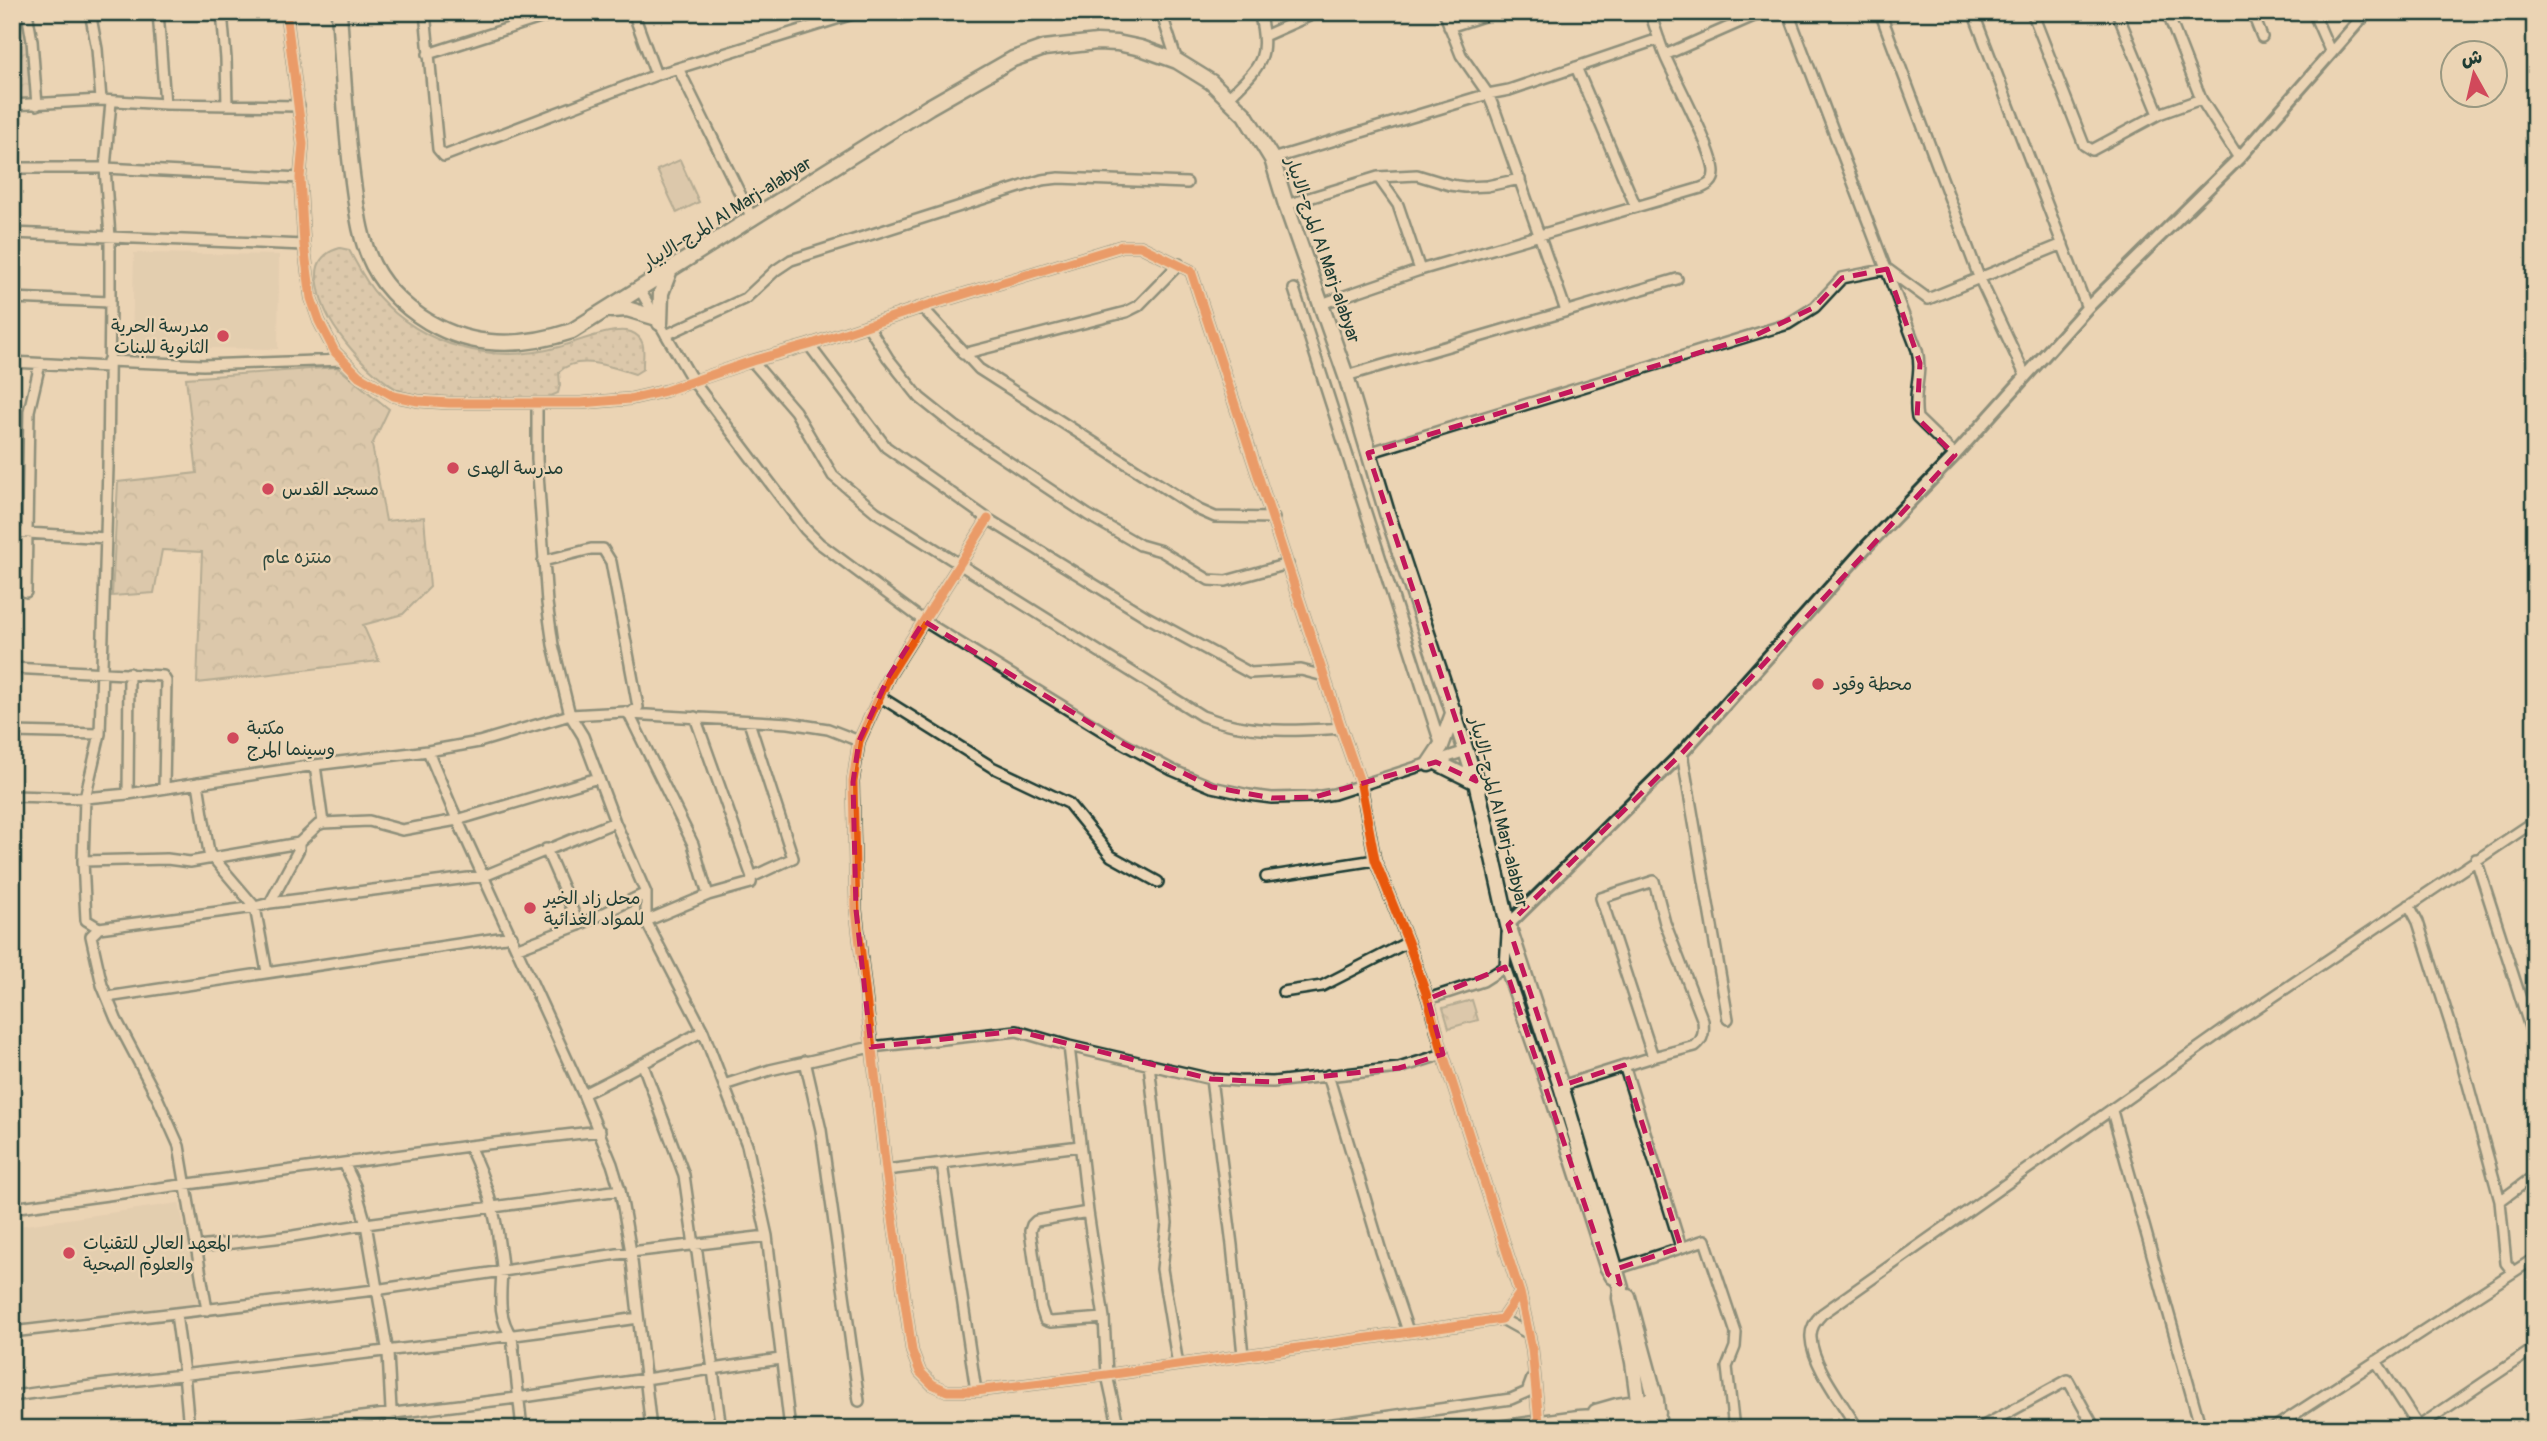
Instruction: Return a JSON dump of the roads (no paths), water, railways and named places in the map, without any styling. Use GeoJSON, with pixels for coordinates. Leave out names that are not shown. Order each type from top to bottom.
{"type":"FeatureCollection","features":[{"type":"Feature","properties":{"kind":"main road","name":"المرج-الابيار Al Marj-alabyar"},"geometry":{"type":"LineString","coordinates":[[339,12],[348,144],[364,243],[373,265],[394,293],[420,316],[469,340],[505,344],[550,338],[572,331],[940,100],[997,66],[1026,53],[1078,43],[1107,43],[1141,48],[1177,61],[1200,74],[1245,115],[1272,159],[1346,376],[1387,513],[1476,782],[1508,925],[1561,1086],[1616,1269],[1635,1378],[1639,1418]]}},
{"type":"Feature","properties":{"kind":"main road"},"geometry":{"type":"LineString","coordinates":[[607,310],[627,309],[661,325],[661,293],[669,272]]}},
{"type":"Feature","properties":{"kind":"main road"},"geometry":{"type":"LineString","coordinates":[[1454,711],[1433,763],[1476,782]]}},
{"type":"Feature","properties":{"kind":"main road","name":"المرج-الابيار Al Marj-alabyar"},"geometry":{"type":"LineString","coordinates":[[1620,1286],[1628,1296],[1637,1324],[1660,1429]]}},
{"type":"Feature","properties":{"kind":"main road"},"geometry":{"type":"LineString","coordinates":[[1614,1411],[1629,1393],[1635,1378]]}},
{"type":"Feature","properties":{"kind":"main road"},"geometry":{"type":"LineString","coordinates":[[1497,1429],[1614,1411],[1639,1418],[1657,1406]]}},
{"type":"Feature","properties":{"kind":"street"},"geometry":{"type":"LineString","coordinates":[[27,12],[37,105]]}},
{"type":"Feature","properties":{"kind":"street"},"geometry":{"type":"LineString","coordinates":[[90,12],[106,101],[105,168],[110,237],[100,734],[85,798],[83,861],[86,920],[99,928]]}},
{"type":"Feature","properties":{"kind":"street"},"geometry":{"type":"LineString","coordinates":[[158,12],[165,104]]}},
{"type":"Feature","properties":{"kind":"street"},"geometry":{"type":"LineString","coordinates":[[222,12],[227,105]]}},
{"type":"Feature","properties":{"kind":"street"},"geometry":{"type":"LineString","coordinates":[[286,12],[303,144],[300,178],[304,245],[311,298],[318,321],[335,352],[359,376],[394,396],[449,403],[537,404],[631,398],[1122,246],[1140,246],[1191,271],[1362,785],[1375,860],[1428,999],[1443,1054],[1520,1293],[1529,1334],[1539,1423]]}},
{"type":"Feature","properties":{"kind":"street"},"geometry":{"type":"LineString","coordinates":[[425,12],[438,149],[444,156],[656,75],[859,12]]}},
{"type":"Feature","properties":{"kind":"street"},"geometry":{"type":"LineString","coordinates":[[428,54],[559,12]]}},
{"type":"Feature","properties":{"kind":"street"},"geometry":{"type":"LineString","coordinates":[[633,12],[656,75]]}},
{"type":"Feature","properties":{"kind":"street"},"geometry":{"type":"LineString","coordinates":[[1161,12],[1177,61]]}},
{"type":"Feature","properties":{"kind":"street"},"geometry":{"type":"LineString","coordinates":[[1228,97],[1263,59],[1264,36],[1259,12]]}},
{"type":"Feature","properties":{"kind":"street"},"geometry":{"type":"LineString","coordinates":[[1264,36],[1318,12]]}},
{"type":"Feature","properties":{"kind":"street"},"geometry":{"type":"LineString","coordinates":[[1444,12],[1461,55],[1488,93],[1566,311]]}},
{"type":"Feature","properties":{"kind":"street"},"geometry":{"type":"LineString","coordinates":[[1450,27],[1496,12]]}},
{"type":"Feature","properties":{"kind":"street"},"geometry":{"type":"LineString","coordinates":[[1321,304],[1420,270],[1701,188],[1710,183],[1714,169],[1665,55],[1650,12]]}},
{"type":"Feature","properties":{"kind":"street"},"geometry":{"type":"LineString","coordinates":[[1665,55],[1763,12]]}},
{"type":"Feature","properties":{"kind":"street"},"geometry":{"type":"LineString","coordinates":[[1788,12],[1825,114],[1887,269],[1920,363],[1915,387],[1917,418],[1955,455]]}},
{"type":"Feature","properties":{"kind":"street"},"geometry":{"type":"LineString","coordinates":[[1880,12],[1979,277],[2025,375]]}},
{"type":"Feature","properties":{"kind":"street"},"geometry":{"type":"LineString","coordinates":[[1973,12],[2087,307]]}},
{"type":"Feature","properties":{"kind":"street"},"geometry":{"type":"LineString","coordinates":[[2032,12],[2084,145],[2092,150],[2159,114],[2201,99]]}},
{"type":"Feature","properties":{"kind":"street"},"geometry":{"type":"LineString","coordinates":[[2117,12],[2159,114]]}},
{"type":"Feature","properties":{"kind":"street"},"geometry":{"type":"LineString","coordinates":[[2167,12],[2201,99],[2239,158]]}},
{"type":"Feature","properties":{"kind":"street"},"geometry":{"type":"LineString","coordinates":[[2252,12],[2262,37]]}},
{"type":"Feature","properties":{"kind":"street"},"geometry":{"type":"LineString","coordinates":[[2313,12],[2331,53]]}},
{"type":"Feature","properties":{"kind":"street"},"geometry":{"type":"LineString","coordinates":[[1620,1286],[1605,1268],[1505,967],[1508,925],[1682,753],[1867,545],[1955,455],[2087,307],[2239,158],[2367,12]]}},
{"type":"Feature","properties":{"kind":"street"},"geometry":{"type":"LineString","coordinates":[[1272,159],[1488,93],[1508,90],[1659,38]]}},
{"type":"Feature","properties":{"kind":"street"},"geometry":{"type":"LineString","coordinates":[[1576,67],[1636,207]]}},
{"type":"Feature","properties":{"kind":"street"},"geometry":{"type":"LineString","coordinates":[[679,70],[753,219]]}},
{"type":"Feature","properties":{"kind":"street"},"geometry":{"type":"LineString","coordinates":[[12,105],[106,101],[299,106]]}},
{"type":"Feature","properties":{"kind":"street"},"geometry":{"type":"LineString","coordinates":[[12,168],[105,168],[300,178]]}},
{"type":"Feature","properties":{"kind":"street"},"geometry":{"type":"LineString","coordinates":[[1286,205],[1377,177],[1417,175],[1450,186],[1465,187],[1487,187],[1520,179]]}},
{"type":"Feature","properties":{"kind":"street"},"geometry":{"type":"LineString","coordinates":[[1377,177],[1398,205],[1420,270]]}},
{"type":"Feature","properties":{"kind":"street"},"geometry":{"type":"LineString","coordinates":[[661,325],[746,298],[791,260],[1015,188],[1059,178],[1187,183]]}},
{"type":"Feature","properties":{"kind":"street"},"geometry":{"type":"LineString","coordinates":[[12,233],[304,245]]}},
{"type":"Feature","properties":{"kind":"street"},"geometry":{"type":"LineString","coordinates":[[1368,453],[1788,324],[1815,307],[1842,278],[1887,269],[1928,299],[2063,244]]}},
{"type":"Feature","properties":{"kind":"street"},"geometry":{"type":"LineString","coordinates":[[963,354],[1126,312],[1138,306],[1179,264]]}},
{"type":"Feature","properties":{"kind":"street"},"geometry":{"type":"LineString","coordinates":[[1346,376],[1677,279]]}},
{"type":"Feature","properties":{"kind":"street"},"geometry":{"type":"LineString","coordinates":[[1294,289],[1441,746]]}},
{"type":"Feature","properties":{"kind":"street"},"geometry":{"type":"LineString","coordinates":[[640,290],[692,381],[805,529],[819,543],[925,621],[1124,744],[1172,770],[1212,787],[1272,798],[1334,794],[1466,751]]}},
{"type":"Feature","properties":{"kind":"street"},"geometry":{"type":"LineString","coordinates":[[12,298],[110,302]]}},
{"type":"Feature","properties":{"kind":"street"},"geometry":{"type":"LineString","coordinates":[[922,307],[979,369],[1199,510],[1215,517],[1273,518]]}},
{"type":"Feature","properties":{"kind":"street"},"geometry":{"type":"LineString","coordinates":[[868,326],[888,358],[920,398],[955,426],[1088,515],[1140,545],[1161,551],[1209,580],[1226,581],[1288,564]]}},
{"type":"Feature","properties":{"kind":"street"},"geometry":{"type":"LineString","coordinates":[[809,345],[886,447],[988,519],[1147,617],[1250,673],[1301,670],[1324,676]]}},
{"type":"Feature","properties":{"kind":"street"},"geometry":{"type":"LineString","coordinates":[[12,362],[203,365],[342,360]]}},
{"type":"Feature","properties":{"kind":"street"},"geometry":{"type":"LineString","coordinates":[[752,361],[795,411],[824,464],[840,484],[876,512],[1080,642],[1202,716],[1217,722],[1269,731],[1341,728]]}},
{"type":"Feature","properties":{"kind":"street"},"geometry":{"type":"LineString","coordinates":[[26,592],[29,411],[40,364]]}},
{"type":"Feature","properties":{"kind":"street"},"geometry":{"type":"LineString","coordinates":[[537,404],[543,561],[553,645],[570,715],[583,736],[615,822],[646,893],[646,922],[703,1031],[747,1144],[767,1236],[790,1429]]}},
{"type":"Feature","properties":{"kind":"street"},"geometry":{"type":"LineString","coordinates":[[1367,521],[1387,513]]}},
{"type":"Feature","properties":{"kind":"street"},"geometry":{"type":"LineString","coordinates":[[988,519],[895,665],[879,696],[859,741],[851,798],[856,910],[871,1047],[912,1351],[920,1372],[932,1384],[947,1391],[976,1391],[1502,1320],[1529,1334]]}},
{"type":"Feature","properties":{"kind":"street"},"geometry":{"type":"LineString","coordinates":[[12,532],[106,538]]}},
{"type":"Feature","properties":{"kind":"street"},"geometry":{"type":"LineString","coordinates":[[543,561],[592,548],[603,550],[611,562],[638,707],[629,714]]}},
{"type":"Feature","properties":{"kind":"street"},"geometry":{"type":"LineString","coordinates":[[12,667],[159,674],[166,681],[164,788]]}},
{"type":"Feature","properties":{"kind":"street"},"geometry":{"type":"LineString","coordinates":[[128,793],[129,673]]}},
{"type":"Feature","properties":{"kind":"street"},"geometry":{"type":"LineString","coordinates":[[879,696],[992,766],[1068,803],[1111,856],[1158,882]]}},
{"type":"Feature","properties":{"kind":"street"},"geometry":{"type":"LineString","coordinates":[[12,796],[85,798],[428,751],[479,742],[570,715],[625,712],[789,723],[828,729],[859,741]]}},
{"type":"Feature","properties":{"kind":"street"},"geometry":{"type":"LineString","coordinates":[[629,714],[693,844],[708,895]]}},
{"type":"Feature","properties":{"kind":"street"},"geometry":{"type":"LineString","coordinates":[[646,922],[708,895],[751,883],[752,877],[695,717]]}},
{"type":"Feature","properties":{"kind":"street"},"geometry":{"type":"LineString","coordinates":[[749,722],[793,858],[752,877]]}},
{"type":"Feature","properties":{"kind":"street"},"geometry":{"type":"LineString","coordinates":[[12,732],[100,734]]}},
{"type":"Feature","properties":{"kind":"street"},"geometry":{"type":"LineString","coordinates":[[428,751],[600,1131],[620,1190],[631,1252],[651,1429]]}},
{"type":"Feature","properties":{"kind":"street"},"geometry":{"type":"LineString","coordinates":[[1682,753],[1728,1019]]}},
{"type":"Feature","properties":{"kind":"street"},"geometry":{"type":"LineString","coordinates":[[315,765],[323,823]]}},
{"type":"Feature","properties":{"kind":"street"},"geometry":{"type":"LineString","coordinates":[[83,861],[167,859],[190,862],[212,859],[299,843],[323,823],[369,821],[402,830],[457,820],[598,778]]}},
{"type":"Feature","properties":{"kind":"street"},"geometry":{"type":"LineString","coordinates":[[198,783],[209,853],[255,907],[267,972]]}},
{"type":"Feature","properties":{"kind":"street"},"geometry":{"type":"LineString","coordinates":[[1858,1429],[1816,1359],[1811,1338],[1813,1323],[1822,1314],[2234,1023],[2535,821]]}},
{"type":"Feature","properties":{"kind":"street"},"geometry":{"type":"LineString","coordinates":[[207,1310],[179,1146],[116,1019],[95,961],[91,936],[99,928],[484,876],[615,822]]}},
{"type":"Feature","properties":{"kind":"street"},"geometry":{"type":"LineString","coordinates":[[270,903],[299,849],[299,843]]}},
{"type":"Feature","properties":{"kind":"street"},"geometry":{"type":"LineString","coordinates":[[546,849],[579,925]]}},
{"type":"Feature","properties":{"kind":"street"},"geometry":{"type":"LineString","coordinates":[[2476,859],[2535,1043]]}},
{"type":"Feature","properties":{"kind":"street"},"geometry":{"type":"LineString","coordinates":[[1266,877],[1375,860]]}},
{"type":"Feature","properties":{"kind":"street"},"geometry":{"type":"LineString","coordinates":[[1561,1086],[1701,1042],[1704,1033],[1703,1021],[1665,923],[1654,881],[1601,898],[1653,1057]]}},
{"type":"Feature","properties":{"kind":"street"},"geometry":{"type":"LineString","coordinates":[[518,948],[579,925],[646,893]]}},
{"type":"Feature","properties":{"kind":"street"},"geometry":{"type":"LineString","coordinates":[[2409,905],[2418,922],[2435,974],[2500,1200],[2506,1263],[2513,1272]]}},
{"type":"Feature","properties":{"kind":"street"},"geometry":{"type":"LineString","coordinates":[[107,997],[512,936]]}},
{"type":"Feature","properties":{"kind":"street"},"geometry":{"type":"LineString","coordinates":[[1283,992],[1322,986],[1408,942]]}},
{"type":"Feature","properties":{"kind":"street"},"geometry":{"type":"LineString","coordinates":[[1428,999],[1483,981],[1505,967]]}},
{"type":"Feature","properties":{"kind":"street"},"geometry":{"type":"LineString","coordinates":[[583,1094],[643,1065],[703,1031]]}},
{"type":"Feature","properties":{"kind":"street"},"geometry":{"type":"LineString","coordinates":[[724,1085],[805,1061],[871,1047],[1017,1031],[1211,1079],[1273,1082],[1399,1068],[1443,1054]]}},
{"type":"Feature","properties":{"kind":"street"},"geometry":{"type":"LineString","coordinates":[[1069,1046],[1088,1212],[1104,1318],[1107,1375],[1119,1429]]}},
{"type":"Feature","properties":{"kind":"street"},"geometry":{"type":"LineString","coordinates":[[805,1061],[821,1130],[859,1401]]}},
{"type":"Feature","properties":{"kind":"street"},"geometry":{"type":"LineString","coordinates":[[1149,1064],[1167,1223],[1162,1269],[1178,1365]]}},
{"type":"Feature","properties":{"kind":"street"},"geometry":{"type":"LineString","coordinates":[[643,1065],[684,1175],[721,1429]]}},
{"type":"Feature","properties":{"kind":"street"},"geometry":{"type":"LineString","coordinates":[[1624,1065],[1681,1247]]}},
{"type":"Feature","properties":{"kind":"street"},"geometry":{"type":"LineString","coordinates":[[1328,1075],[1408,1331]]}},
{"type":"Feature","properties":{"kind":"street"},"geometry":{"type":"LineString","coordinates":[[1211,1079],[1243,1355]]}},
{"type":"Feature","properties":{"kind":"street"},"geometry":{"type":"LineString","coordinates":[[2112,1111],[2201,1429]]}},
{"type":"Feature","properties":{"kind":"street"},"geometry":{"type":"LineString","coordinates":[[12,1208],[468,1146],[600,1131]]}},
{"type":"Feature","properties":{"kind":"street"},"geometry":{"type":"LineString","coordinates":[[468,1146],[493,1207],[502,1270],[502,1315],[504,1326],[512,1337],[522,1429]]}},
{"type":"Feature","properties":{"kind":"street"},"geometry":{"type":"LineString","coordinates":[[886,1170],[1080,1146]]}},
{"type":"Feature","properties":{"kind":"street"},"geometry":{"type":"LineString","coordinates":[[344,1163],[355,1186],[366,1224],[388,1353],[389,1413],[392,1429]]}},
{"type":"Feature","properties":{"kind":"street"},"geometry":{"type":"LineString","coordinates":[[942,1164],[976,1391]]}},
{"type":"Feature","properties":{"kind":"street"},"geometry":{"type":"LineString","coordinates":[[2500,1200],[2535,1175]]}},
{"type":"Feature","properties":{"kind":"street"},"geometry":{"type":"LineString","coordinates":[[198,1247],[620,1190]]}},
{"type":"Feature","properties":{"kind":"street"},"geometry":{"type":"LineString","coordinates":[[1088,1212],[1036,1221],[1032,1225],[1030,1231],[1041,1308],[1045,1320],[1051,1322],[1104,1318]]}},
{"type":"Feature","properties":{"kind":"street"},"geometry":{"type":"LineString","coordinates":[[12,1332],[376,1290],[631,1252],[767,1236]]}},
{"type":"Feature","properties":{"kind":"street"},"geometry":{"type":"LineString","coordinates":[[1616,1269],[1704,1240],[1736,1334],[1735,1347],[1727,1367],[1734,1429]]}},
{"type":"Feature","properties":{"kind":"street"},"geometry":{"type":"LineString","coordinates":[[2272,1429],[2535,1258]]}},
{"type":"Feature","properties":{"kind":"street"},"geometry":{"type":"LineString","coordinates":[[1502,1320],[1520,1293]]}},
{"type":"Feature","properties":{"kind":"street"},"geometry":{"type":"LineString","coordinates":[[176,1314],[189,1429]]}},
{"type":"Feature","properties":{"kind":"street"},"geometry":{"type":"LineString","coordinates":[[12,1396],[184,1373],[388,1353],[638,1318]]}},
{"type":"Feature","properties":{"kind":"street"},"geometry":{"type":"LineString","coordinates":[[2376,1361],[2418,1428],[2535,1349]]}},
{"type":"Feature","properties":{"kind":"street"},"geometry":{"type":"LineString","coordinates":[[263,1429],[517,1398],[780,1359]]}},
{"type":"Feature","properties":{"kind":"street"},"geometry":{"type":"LineString","coordinates":[[1298,1429],[1511,1399],[1527,1392],[1534,1374]]}},
{"type":"Feature","properties":{"kind":"street"},"geometry":{"type":"LineString","coordinates":[[1978,1429],[2068,1380],[2092,1425],[2086,1429]]}},
{"type":"Feature","properties":{"kind":"street"},"geometry":{"type":"LineString","coordinates":[[12,1417],[15,1429]]}},
{"type":"Feature","properties":{"kind":"place","name":"مدرسة الحرية الثانوية للبنات"},"geometry":{"type":"Point","coordinates":[223,336]}},
{"type":"Feature","properties":{"kind":"place","name":"مدرسة الهدى"},"geometry":{"type":"Point","coordinates":[453,468]}},
{"type":"Feature","properties":{"kind":"place","name":"مسجد القدس"},"geometry":{"type":"Point","coordinates":[268,489]}},
{"type":"Feature","properties":{"kind":"place","name":"محطة وقود"},"geometry":{"type":"Point","coordinates":[1818,684]}},
{"type":"Feature","properties":{"kind":"place","name":"مكتبة وسينما المرج"},"geometry":{"type":"Point","coordinates":[233,738]}},
{"type":"Feature","properties":{"kind":"place","name":"محل زاد الخير للمواد الغذائية"},"geometry":{"type":"Point","coordinates":[530,908]}},
{"type":"Feature","properties":{"kind":"place","name":"المعهد العالي للتقنيات والعلوم الصحية"},"geometry":{"type":"Point","coordinates":[69,1253]}},
{"type":"Feature","properties":{"kind":"park label","name":"منتزه عام"},"geometry":{"type":"Point","coordinates":[297,557]}}]}
